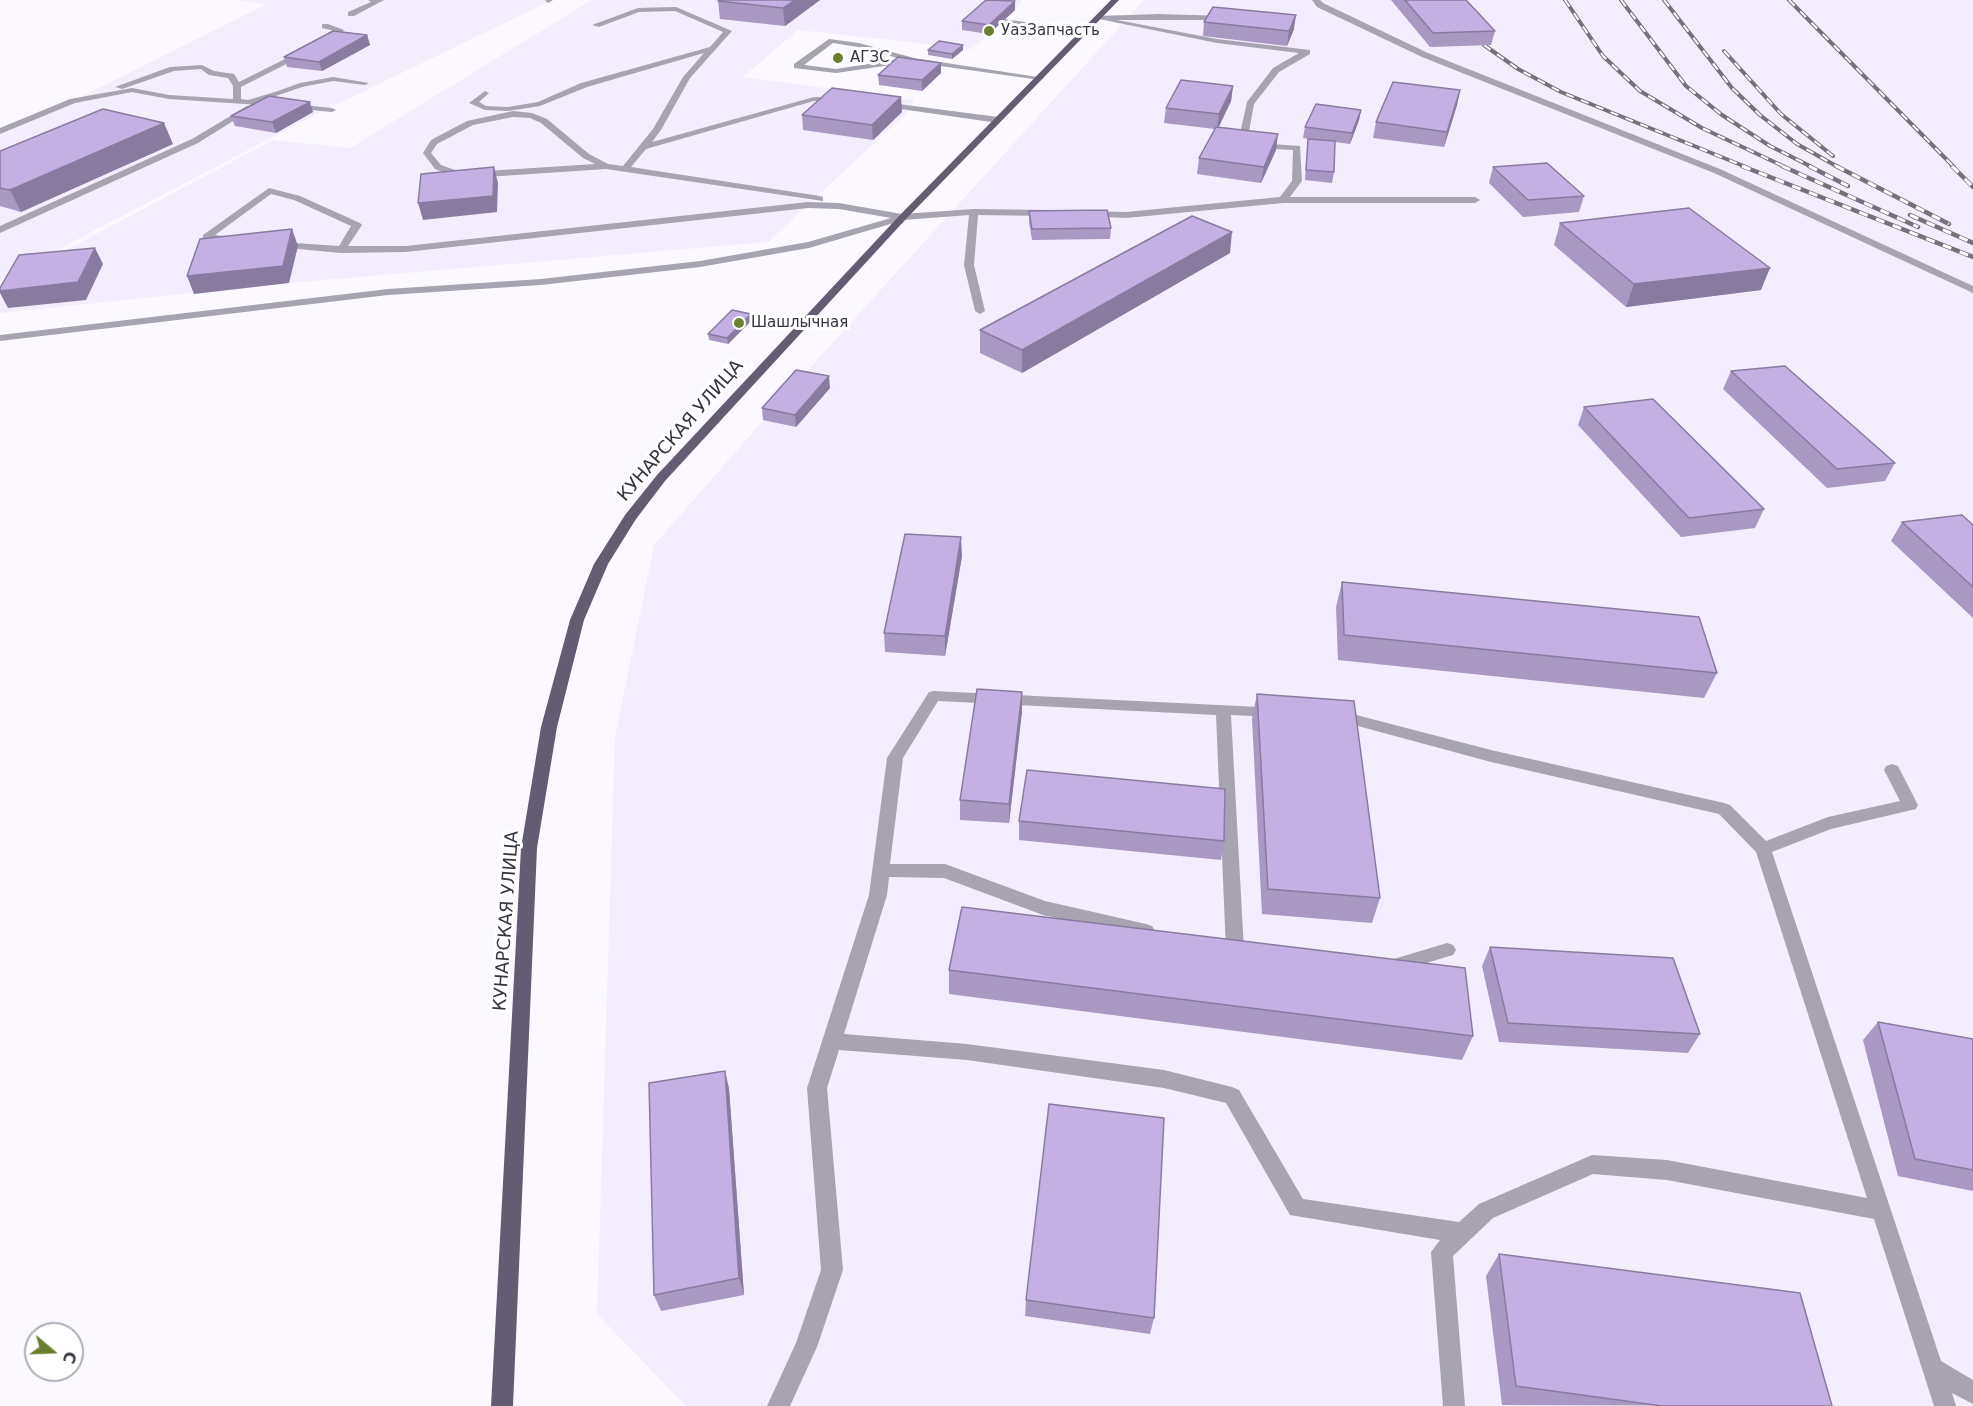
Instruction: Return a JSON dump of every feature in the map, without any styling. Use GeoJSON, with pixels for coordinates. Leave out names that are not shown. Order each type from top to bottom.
{"type":"FeatureCollection","features":[{"type":"Feature","properties":{"kind":"main road","name":"КУНАРСКАЯ УЛИЦА"},"geometry":{"type":"LineString","coordinates":[[502,1406],[529,848],[549,727],[577,620],[601,564],[630,518],[661,478],[903,218],[1115,0]]}},
{"type":"Feature","properties":{"kind":"street"},"geometry":{"type":"LineString","coordinates":[[237,86],[332,38],[351,14],[356,0]]}},
{"type":"Feature","properties":{"kind":"street"},"geometry":{"type":"LineString","coordinates":[[351,14],[380,0],[372,0]]}},
{"type":"Feature","properties":{"kind":"street"},"geometry":{"type":"LineString","coordinates":[[1316,0],[1320,5],[1425,55],[1717,171],[1973,290]]}},
{"type":"Feature","properties":{"kind":"street"},"geometry":{"type":"LineString","coordinates":[[596,25],[638,10],[679,6],[728,31],[687,77],[657,130],[625,169]]}},
{"type":"Feature","properties":{"kind":"street"},"geometry":{"type":"LineString","coordinates":[[1098,18],[1159,16],[1235,19]]}},
{"type":"Feature","properties":{"kind":"street"},"geometry":{"type":"LineString","coordinates":[[1098,18],[1216,41],[1307,52],[1276,70],[1250,104],[1243,138],[1256,144],[1297,148],[1297,182],[1283,200]]}},
{"type":"Feature","properties":{"kind":"street"},"geometry":{"type":"LineString","coordinates":[[1004,21],[1085,32]]}},
{"type":"Feature","properties":{"kind":"street"},"geometry":{"type":"LineString","coordinates":[[325,26],[340,30]]}},
{"type":"Feature","properties":{"kind":"street"},"geometry":{"type":"LineString","coordinates":[[913,60],[836,71],[797,66],[832,41],[859,45],[913,60],[1040,78]]}},
{"type":"Feature","properties":{"kind":"street"},"geometry":{"type":"LineString","coordinates":[[711,49],[584,85],[540,104],[470,123],[434,142],[427,153],[438,167],[453,173],[471,175],[606,166],[816,197],[839,206]]}},
{"type":"Feature","properties":{"kind":"street"},"geometry":{"type":"LineString","coordinates":[[84,99],[173,69],[202,67],[212,73],[231,76],[237,86],[241,102]]}},
{"type":"Feature","properties":{"kind":"street"},"geometry":{"type":"LineString","coordinates":[[241,102],[281,93],[300,85],[333,79],[365,83]]}},
{"type":"Feature","properties":{"kind":"street"},"geometry":{"type":"LineString","coordinates":[[0,131],[73,100],[132,90],[169,97],[332,110]]}},
{"type":"Feature","properties":{"kind":"street"},"geometry":{"type":"LineString","coordinates":[[485,93],[473,103],[484,108],[511,111],[544,121],[586,156],[606,166]]}},
{"type":"Feature","properties":{"kind":"street"},"geometry":{"type":"LineString","coordinates":[[643,147],[814,99],[845,100]]}},
{"type":"Feature","properties":{"kind":"street"},"geometry":{"type":"LineString","coordinates":[[0,230],[195,141],[259,103]]}},
{"type":"Feature","properties":{"kind":"street"},"geometry":{"type":"LineString","coordinates":[[878,103],[998,120]]}},
{"type":"Feature","properties":{"kind":"street"},"geometry":{"type":"LineString","coordinates":[[532,116],[540,104]]}},
{"type":"Feature","properties":{"kind":"street"},"geometry":{"type":"LineString","coordinates":[[240,240],[206,237],[269,191],[297,198],[357,225],[341,250]]}},
{"type":"Feature","properties":{"kind":"street"},"geometry":{"type":"LineString","coordinates":[[1079,214],[1126,215],[1283,200],[1475,200]]}},
{"type":"Feature","properties":{"kind":"street"},"geometry":{"type":"LineString","coordinates":[[263,243],[341,250],[406,249],[808,205],[839,206],[903,218]]}},
{"type":"Feature","properties":{"kind":"street"},"geometry":{"type":"LineString","coordinates":[[974,212],[969,265],[980,311]]}},
{"type":"Feature","properties":{"kind":"street"},"geometry":{"type":"LineString","coordinates":[[0,338],[388,292],[541,282],[700,264],[809,244],[903,218],[974,212],[1056,214]]}},
{"type":"Feature","properties":{"kind":"street"},"geometry":{"type":"LineString","coordinates":[[778,1406],[806,1347],[832,1270],[818,1088],[878,895],[895,758],[934,696],[1289,712]]}},
{"type":"Feature","properties":{"kind":"street"},"geometry":{"type":"LineString","coordinates":[[1213,945],[1241,951],[1223,709]]}},
{"type":"Feature","properties":{"kind":"street"},"geometry":{"type":"LineString","coordinates":[[1322,714],[1344,715],[1491,756],[1724,809],[1763,849],[1945,1406]]}},
{"type":"Feature","properties":{"kind":"street"},"geometry":{"type":"LineString","coordinates":[[1763,849],[1828,823],[1910,805],[1892,770]]}},
{"type":"Feature","properties":{"kind":"street"},"geometry":{"type":"LineString","coordinates":[[881,870],[945,871],[1043,908],[1167,936]]}},
{"type":"Feature","properties":{"kind":"street"},"geometry":{"type":"LineString","coordinates":[[1372,972],[1447,950]]}},
{"type":"Feature","properties":{"kind":"street"},"geometry":{"type":"LineString","coordinates":[[832,1041],[967,1052],[1164,1079],[1232,1096],[1297,1208],[1461,1233]]}},
{"type":"Feature","properties":{"kind":"street"},"geometry":{"type":"LineString","coordinates":[[1454,1406],[1442,1252],[1486,1211],[1592,1164],[1667,1170],[1882,1211]]}},
{"type":"Feature","properties":{"kind":"street"},"geometry":{"type":"LineString","coordinates":[[1932,1368],[1973,1393]]}},
{"type":"Feature","properties":{"kind":"shaded area"},"geometry":{"type":"Polygon","coordinates":[[[234,0],[552,0],[317,114],[0,280],[0,133],[73,101],[267,4],[234,0]]]}},
{"type":"Feature","properties":{"kind":"shaded area"},"geometry":{"type":"Polygon","coordinates":[[[592,0],[1022,0],[1015,10],[972,49],[798,30],[743,77],[913,100],[912,108],[768,242],[289,283],[0,313],[0,285],[273,140],[350,148],[592,0]]]}},
{"type":"Feature","properties":{"kind":"shaded area"},"geometry":{"type":"Polygon","coordinates":[[[1144,0],[1973,0],[1973,1406],[686,1406],[597,1314],[615,738],[654,545],[797,382],[1144,0]]]}},
{"type":"Feature","properties":{"kind":"building"},"geometry":{"type":"Polygon","coordinates":[[[719,0],[795,0],[783,8],[719,0]]]}},
{"type":"Feature","properties":{"kind":"building"},"geometry":{"type":"Polygon","coordinates":[[[986,0],[1015,1],[989,25],[962,21],[986,0]]]}},
{"type":"Feature","properties":{"kind":"building"},"geometry":{"type":"Polygon","coordinates":[[[1405,0],[1466,0],[1495,31],[1433,33],[1405,0]]]}},
{"type":"Feature","properties":{"kind":"building"},"geometry":{"type":"Polygon","coordinates":[[[1213,7],[1296,15],[1289,31],[1204,22],[1213,7]]]}},
{"type":"Feature","properties":{"kind":"building"},"geometry":{"type":"Polygon","coordinates":[[[333,31],[367,35],[319,62],[284,57],[333,31]]]}},
{"type":"Feature","properties":{"kind":"building"},"geometry":{"type":"Polygon","coordinates":[[[939,41],[963,45],[952,54],[928,50],[939,41]]]}},
{"type":"Feature","properties":{"kind":"building"},"geometry":{"type":"Polygon","coordinates":[[[898,57],[941,63],[922,80],[878,75],[898,57]]]}},
{"type":"Feature","properties":{"kind":"building"},"geometry":{"type":"Polygon","coordinates":[[[1181,80],[1233,86],[1219,114],[1166,108],[1181,80]]]}},
{"type":"Feature","properties":{"kind":"building"},"geometry":{"type":"Polygon","coordinates":[[[1393,82],[1460,90],[1447,132],[1376,122],[1393,82]]]}},
{"type":"Feature","properties":{"kind":"building"},"geometry":{"type":"Polygon","coordinates":[[[832,88],[901,97],[872,125],[802,115],[832,88]]]}},
{"type":"Feature","properties":{"kind":"building"},"geometry":{"type":"Polygon","coordinates":[[[269,96],[310,102],[272,122],[231,116],[269,96]]]}},
{"type":"Feature","properties":{"kind":"building"},"geometry":{"type":"Polygon","coordinates":[[[1316,104],[1361,110],[1352,133],[1305,127],[1316,104]]]}},
{"type":"Feature","properties":{"kind":"building"},"geometry":{"type":"Polygon","coordinates":[[[103,109],[164,123],[10,190],[0,188],[0,151],[103,109]]]}},
{"type":"Feature","properties":{"kind":"building"},"geometry":{"type":"Polygon","coordinates":[[[1216,127],[1278,134],[1264,167],[1199,158],[1216,127]]]}},
{"type":"Feature","properties":{"kind":"building"},"geometry":{"type":"Polygon","coordinates":[[[1308,139],[1335,141],[1334,172],[1306,170],[1308,139]]]}},
{"type":"Feature","properties":{"kind":"building"},"geometry":{"type":"Polygon","coordinates":[[[1547,163],[1584,196],[1528,200],[1493,167],[1547,163]]]}},
{"type":"Feature","properties":{"kind":"building"},"geometry":{"type":"Polygon","coordinates":[[[494,167],[493,196],[418,203],[421,174],[494,167]]]}},
{"type":"Feature","properties":{"kind":"building"},"geometry":{"type":"Polygon","coordinates":[[[1689,208],[1770,268],[1634,284],[1560,223],[1689,208]]]}},
{"type":"Feature","properties":{"kind":"building"},"geometry":{"type":"Polygon","coordinates":[[[1107,210],[1111,228],[1032,229],[1029,211],[1107,210]]]}},
{"type":"Feature","properties":{"kind":"building"},"geometry":{"type":"Polygon","coordinates":[[[1192,216],[1232,232],[1022,350],[980,330],[1192,216]]]}},
{"type":"Feature","properties":{"kind":"building"},"geometry":{"type":"Polygon","coordinates":[[[292,229],[283,266],[187,276],[200,239],[292,229]]]}},
{"type":"Feature","properties":{"kind":"building"},"geometry":{"type":"Polygon","coordinates":[[[95,248],[78,282],[0,291],[19,255],[95,248]]]}},
{"type":"Feature","properties":{"kind":"building"},"geometry":{"type":"Polygon","coordinates":[[[732,310],[751,314],[727,338],[708,334],[732,310]]]}},
{"type":"Feature","properties":{"kind":"building"},"geometry":{"type":"Polygon","coordinates":[[[1785,366],[1895,463],[1837,469],[1731,371],[1785,366]]]}},
{"type":"Feature","properties":{"kind":"building"},"geometry":{"type":"Polygon","coordinates":[[[796,370],[829,376],[795,415],[762,408],[796,370]]]}},
{"type":"Feature","properties":{"kind":"building"},"geometry":{"type":"Polygon","coordinates":[[[1653,399],[1764,509],[1689,518],[1584,407],[1653,399]]]}},
{"type":"Feature","properties":{"kind":"building"},"geometry":{"type":"Polygon","coordinates":[[[1962,515],[1973,525],[1973,587],[1902,522],[1962,515]]]}},
{"type":"Feature","properties":{"kind":"building"},"geometry":{"type":"Polygon","coordinates":[[[905,534],[961,537],[945,636],[884,633],[905,534]]]}},
{"type":"Feature","properties":{"kind":"building"},"geometry":{"type":"Polygon","coordinates":[[[1342,582],[1699,617],[1717,673],[1344,635],[1342,582]]]}},
{"type":"Feature","properties":{"kind":"building"},"geometry":{"type":"Polygon","coordinates":[[[977,689],[1022,692],[1009,804],[960,800],[977,689]]]}},
{"type":"Feature","properties":{"kind":"building"},"geometry":{"type":"Polygon","coordinates":[[[1257,694],[1354,701],[1380,898],[1268,889],[1257,694]]]}},
{"type":"Feature","properties":{"kind":"building"},"geometry":{"type":"Polygon","coordinates":[[[1027,770],[1225,789],[1224,841],[1019,821],[1027,770]]]}},
{"type":"Feature","properties":{"kind":"building"},"geometry":{"type":"Polygon","coordinates":[[[962,907],[1465,968],[1473,1036],[949,970],[962,907]]]}},
{"type":"Feature","properties":{"kind":"building"},"geometry":{"type":"Polygon","coordinates":[[[1490,947],[1673,958],[1700,1034],[1508,1023],[1490,947]]]}},
{"type":"Feature","properties":{"kind":"building"},"geometry":{"type":"Polygon","coordinates":[[[1878,1022],[1973,1039],[1973,1170],[1915,1159],[1878,1022]]]}},
{"type":"Feature","properties":{"kind":"building"},"geometry":{"type":"Polygon","coordinates":[[[725,1071],[739,1278],[654,1295],[649,1083],[725,1071]]]}},
{"type":"Feature","properties":{"kind":"building"},"geometry":{"type":"Polygon","coordinates":[[[1049,1104],[1164,1118],[1154,1318],[1026,1300],[1049,1104]]]}},
{"type":"Feature","properties":{"kind":"building"},"geometry":{"type":"Polygon","coordinates":[[[1499,1254],[1800,1293],[1832,1406],[1662,1406],[1516,1386],[1499,1254]]]}},
{"type":"Feature","properties":{"kind":"railway"},"geometry":{"type":"LineString","coordinates":[[1565,0],[1603,56],[1640,91],[1702,128],[1785,167]]}},
{"type":"Feature","properties":{"kind":"railway"},"geometry":{"type":"LineString","coordinates":[[1621,0],[1686,86],[1722,115],[1770,146],[1812,167]]}},
{"type":"Feature","properties":{"kind":"railway"},"geometry":{"type":"LineString","coordinates":[[1664,0],[1732,88],[1760,115],[1797,144],[1838,167]]}},
{"type":"Feature","properties":{"kind":"railway"},"geometry":{"type":"LineString","coordinates":[[1789,0],[1954,167]]}},
{"type":"Feature","properties":{"kind":"railway"},"geometry":{"type":"LineString","coordinates":[[1484,45],[1518,69],[1561,92],[1746,167]]}},
{"type":"Feature","properties":{"kind":"railway"},"geometry":{"type":"LineString","coordinates":[[1724,51],[1781,114],[1833,156]]}},
{"type":"Feature","properties":{"kind":"railway"},"geometry":{"type":"LineString","coordinates":[[1742,166],[1973,257]]}},
{"type":"Feature","properties":{"kind":"railway"},"geometry":{"type":"LineString","coordinates":[[1782,166],[1918,227]]}},
{"type":"Feature","properties":{"kind":"railway"},"geometry":{"type":"LineString","coordinates":[[1809,166],[1848,186]]}},
{"type":"Feature","properties":{"kind":"railway"},"geometry":{"type":"LineString","coordinates":[[1836,166],[1949,224]]}},
{"type":"Feature","properties":{"kind":"railway"},"geometry":{"type":"LineString","coordinates":[[1952,166],[1973,187]]}},
{"type":"Feature","properties":{"kind":"railway"},"geometry":{"type":"LineString","coordinates":[[1910,215],[1973,243]]}},
{"type":"Feature","properties":{"kind":"place","name":"УазЗапчасть"},"geometry":{"type":"Point","coordinates":[989,31]}},
{"type":"Feature","properties":{"kind":"place","name":"АГЗС"},"geometry":{"type":"Point","coordinates":[838,58]}},
{"type":"Feature","properties":{"kind":"place","name":"Шашлычная"},"geometry":{"type":"Point","coordinates":[739,323]}}]}
